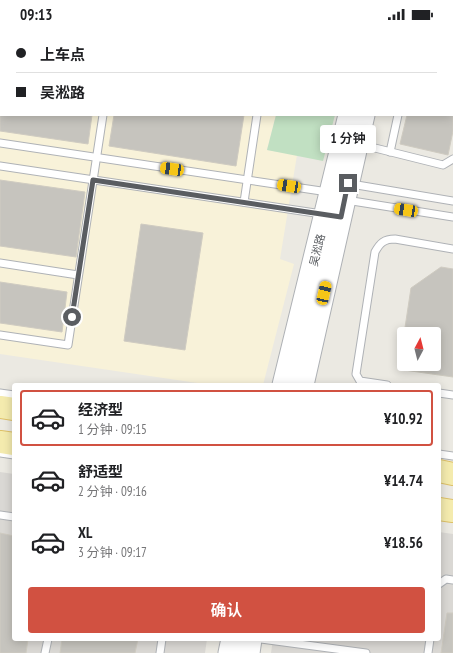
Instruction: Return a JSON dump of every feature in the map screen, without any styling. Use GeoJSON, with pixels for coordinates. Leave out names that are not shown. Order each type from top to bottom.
{"type":"FeatureCollection","features":[{"type":"Feature","properties":{"kind":"main road","name":"吴淞路"},"geometry":{"type":"LineString","coordinates":[[303,383],[337,198],[349,116]]}},
{"type":"Feature","properties":{"kind":"main road","name":"吴淞路"},"geometry":{"type":"LineString","coordinates":[[284,383],[337,198],[357,144],[364,116]]}},
{"type":"Feature","properties":{"kind":"main road"},"geometry":{"type":"LineString","coordinates":[[0,407],[12,409]]}},
{"type":"Feature","properties":{"kind":"main road"},"geometry":{"type":"LineString","coordinates":[[0,442],[12,444]]}},
{"type":"Feature","properties":{"kind":"main road"},"geometry":{"type":"LineString","coordinates":[[441,471],[453,474]]}},
{"type":"Feature","properties":{"kind":"main road"},"geometry":{"type":"LineString","coordinates":[[441,509],[453,511]]}},
{"type":"Feature","properties":{"kind":"main road"},"geometry":{"type":"LineString","coordinates":[[229,653],[232,641]]}},
{"type":"Feature","properties":{"kind":"main road"},"geometry":{"type":"LineString","coordinates":[[249,653],[251,641]]}},
{"type":"Feature","properties":{"kind":"lane"},"geometry":{"type":"LineString","coordinates":[[0,335],[68,345],[103,116]]}},
{"type":"Feature","properties":{"kind":"lane"},"geometry":{"type":"LineString","coordinates":[[244,202],[257,116]]}},
{"type":"Feature","properties":{"kind":"lane"},"geometry":{"type":"LineString","coordinates":[[390,152],[398,116]]}},
{"type":"Feature","properties":{"kind":"lane"},"geometry":{"type":"LineString","coordinates":[[0,143],[247,180],[337,198],[453,217]]}},
{"type":"Feature","properties":{"kind":"lane"},"geometry":{"type":"LineString","coordinates":[[357,144],[443,165],[453,158]]}},
{"type":"Feature","properties":{"kind":"lane"},"geometry":{"type":"LineString","coordinates":[[0,166],[244,202],[337,198],[453,201]]}},
{"type":"Feature","properties":{"kind":"lane"},"geometry":{"type":"LineString","coordinates":[[374,383],[360,381],[356,374],[375,252],[380,243],[387,239],[395,239],[453,249]]}},
{"type":"Feature","properties":{"kind":"lane"},"geometry":{"type":"LineString","coordinates":[[0,264],[78,276]]}},
{"type":"Feature","properties":{"kind":"lane"},"geometry":{"type":"LineString","coordinates":[[0,393],[12,395]]}},
{"type":"Feature","properties":{"kind":"lane"},"geometry":{"type":"LineString","coordinates":[[441,393],[453,395]]}},
{"type":"Feature","properties":{"kind":"lane"},"geometry":{"type":"LineString","coordinates":[[0,453],[12,455]]}},
{"type":"Feature","properties":{"kind":"lane"},"geometry":{"type":"LineString","coordinates":[[441,454],[453,456]]}},
{"type":"Feature","properties":{"kind":"lane"},"geometry":{"type":"LineString","coordinates":[[0,515],[12,517]]}},
{"type":"Feature","properties":{"kind":"lane"},"geometry":{"type":"LineString","coordinates":[[441,583],[446,579],[453,580]]}},
{"type":"Feature","properties":{"kind":"lane"},"geometry":{"type":"LineString","coordinates":[[46,653],[48,641]]}},
{"type":"Feature","properties":{"kind":"lane"},"geometry":{"type":"LineString","coordinates":[[160,653],[162,641]]}},
{"type":"Feature","properties":{"kind":"lane"},"geometry":{"type":"LineString","coordinates":[[269,641],[307,649],[366,653]]}},
{"type":"Feature","properties":{"kind":"lane"},"geometry":{"type":"LineString","coordinates":[[428,653],[430,641]]}},
{"type":"Feature","properties":{"kind":"shaded area"},"geometry":{"type":"Polygon","coordinates":[[[0,116],[276,116],[267,150],[297,155],[280,259],[294,264],[264,383],[197,383],[0,354],[0,116]]]}},
{"type":"Feature","properties":{"kind":"shaded area"},"geometry":{"type":"Polygon","coordinates":[[[0,472],[12,474],[12,641],[207,641],[205,653],[0,653],[0,472]]]}},
{"type":"Feature","properties":{"kind":"shaded area"},"geometry":{"type":"Polygon","coordinates":[[[441,532],[453,534],[453,653],[271,653],[273,641],[441,641],[441,532]]]}},
{"type":"Feature","properties":{"kind":"green space"},"geometry":{"type":"Polygon","coordinates":[[[276,116],[335,116],[323,161],[267,150],[276,116]]]}},
{"type":"Feature","properties":{"kind":"building"},"geometry":{"type":"Polygon","coordinates":[[[0,116],[92,116],[88,144],[0,131],[0,116]]]}},
{"type":"Feature","properties":{"kind":"building"},"geometry":{"type":"Polygon","coordinates":[[[114,116],[244,116],[236,166],[109,146],[114,116]]]}},
{"type":"Feature","properties":{"kind":"building"},"geometry":{"type":"Polygon","coordinates":[[[407,116],[453,116],[453,131],[448,155],[400,144],[407,116]]]}},
{"type":"Feature","properties":{"kind":"building"},"geometry":{"type":"Polygon","coordinates":[[[0,180],[85,192],[76,257],[0,246],[0,180]]]}},
{"type":"Feature","properties":{"kind":"building"},"geometry":{"type":"Polygon","coordinates":[[[141,224],[203,233],[185,350],[124,341],[141,224]]]}},
{"type":"Feature","properties":{"kind":"building"},"geometry":{"type":"Polygon","coordinates":[[[441,267],[453,269],[453,377],[411,371],[441,371],[441,327],[405,327],[411,288],[441,267]]]}},
{"type":"Feature","properties":{"kind":"building"},"geometry":{"type":"Polygon","coordinates":[[[0,282],[67,292],[62,332],[0,323],[0,282]]]}},
{"type":"Feature","properties":{"kind":"building"},"geometry":{"type":"Polygon","coordinates":[[[0,533],[12,536],[12,641],[28,641],[26,653],[0,653],[0,533]]]}},
{"type":"Feature","properties":{"kind":"building"},"geometry":{"type":"Polygon","coordinates":[[[447,613],[453,613],[453,653],[441,653],[447,613]]]}},
{"type":"Feature","properties":{"kind":"building"},"geometry":{"type":"Polygon","coordinates":[[[62,641],[138,641],[135,653],[60,653],[62,641]]]}},
{"type":"Feature","properties":{"kind":"route"},"geometry":{"type":"LineString","coordinates":[[72,317],[93,180],[341,217],[348,183]]}}]}
